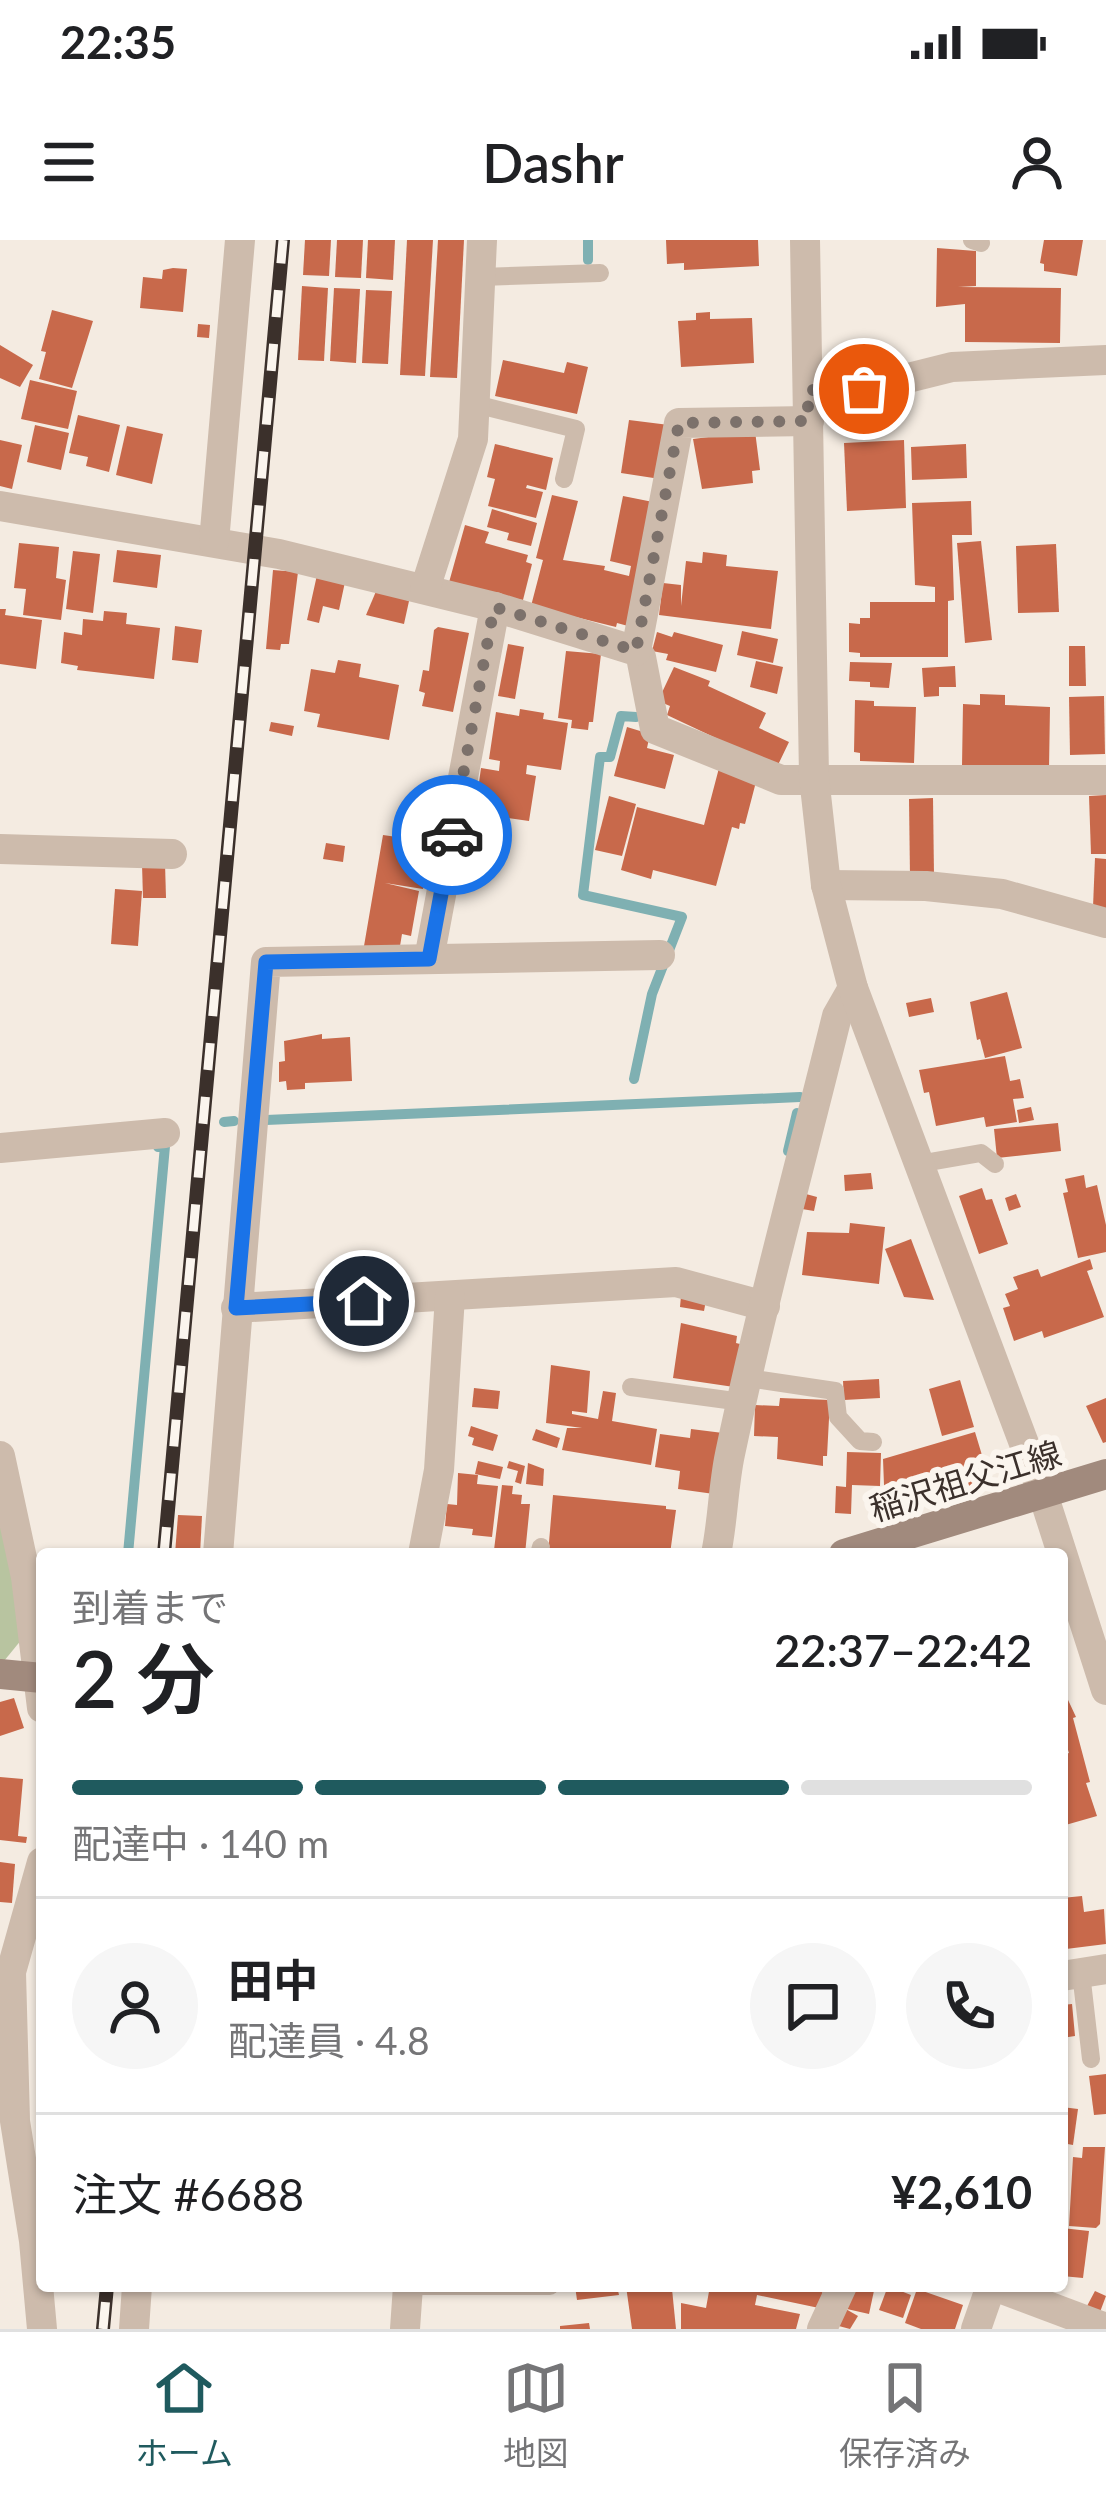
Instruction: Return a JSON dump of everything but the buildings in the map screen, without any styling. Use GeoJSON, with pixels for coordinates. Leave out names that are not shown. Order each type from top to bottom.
{"type":"FeatureCollection","features":[{"type":"Feature","properties":{"kind":"main road","name":"稲沢祖父江線"},"geometry":{"type":"LineString","coordinates":[[864,1548],[1106,1474]]}},
{"type":"Feature","properties":{"kind":"main road"},"geometry":{"type":"LineString","coordinates":[[0,1674],[36,1686]]}},
{"type":"Feature","properties":{"kind":"street"},"geometry":{"type":"LineString","coordinates":[[214,542],[240,240]]}},
{"type":"Feature","properties":{"kind":"street"},"geometry":{"type":"LineString","coordinates":[[425,590],[473,439],[482,240]]}},
{"type":"Feature","properties":{"kind":"street"},"geometry":{"type":"LineString","coordinates":[[806,240],[814,777],[826,885],[853,988],[1042,1495],[1056,1548]]}},
{"type":"Feature","properties":{"kind":"street"},"geometry":{"type":"LineString","coordinates":[[636,651],[679,423],[808,406],[952,367],[1106,360]]}},
{"type":"Feature","properties":{"kind":"street"},"geometry":{"type":"LineString","coordinates":[[0,506],[214,542],[425,590],[636,651],[655,729],[781,780],[1106,780]]}},
{"type":"Feature","properties":{"kind":"street"},"geometry":{"type":"LineString","coordinates":[[429,959],[494,607]]}},
{"type":"Feature","properties":{"kind":"street"},"geometry":{"type":"LineString","coordinates":[[0,848],[172,854]]}},
{"type":"Feature","properties":{"kind":"street"},"geometry":{"type":"LineString","coordinates":[[826,885],[926,886],[1002,894],[1106,923]]}},
{"type":"Feature","properties":{"kind":"street"},"geometry":{"type":"LineString","coordinates":[[218,1548],[266,962],[660,955]]}},
{"type":"Feature","properties":{"kind":"street"},"geometry":{"type":"LineString","coordinates":[[717,1548],[729,1460],[765,1306],[837,1016],[853,988]]}},
{"type":"Feature","properties":{"kind":"street"},"geometry":{"type":"LineString","coordinates":[[0,1148],[165,1132]]}},
{"type":"Feature","properties":{"kind":"street"},"geometry":{"type":"LineString","coordinates":[[236,1308],[676,1282],[765,1306]]}},
{"type":"Feature","properties":{"kind":"street"},"geometry":{"type":"LineString","coordinates":[[424,1548],[439,1470],[450,1296]]}},
{"type":"Feature","properties":{"kind":"street"},"geometry":{"type":"LineString","coordinates":[[0,1456],[26,1577],[36,1651]]}},
{"type":"Feature","properties":{"kind":"street"},"geometry":{"type":"LineString","coordinates":[[1071,1604],[1106,1690]]}},
{"type":"Feature","properties":{"kind":"street"},"geometry":{"type":"LineString","coordinates":[[36,1883],[6,1996],[15,2121],[36,2263]]}},
{"type":"Feature","properties":{"kind":"street"},"geometry":{"type":"LineString","coordinates":[[39,2292],[42,2329]]}},
{"type":"Feature","properties":{"kind":"street"},"geometry":{"type":"LineString","coordinates":[[134,2329],[136,2292]]}},
{"type":"Feature","properties":{"kind":"street"},"geometry":{"type":"LineString","coordinates":[[405,2329],[408,2292]]}},
{"type":"Feature","properties":{"kind":"street"},"geometry":{"type":"LineString","coordinates":[[822,2329],[839,2292]]}},
{"type":"Feature","properties":{"kind":"street"},"geometry":{"type":"LineString","coordinates":[[976,2329],[990,2292]]}},
{"type":"Feature","properties":{"kind":"street"},"geometry":{"type":"LineString","coordinates":[[1008,2292],[1106,2329]]}},
{"type":"Feature","properties":{"kind":"lane"},"geometry":{"type":"LineString","coordinates":[[481,277],[600,273]]}},
{"type":"Feature","properties":{"kind":"lane"},"geometry":{"type":"LineString","coordinates":[[475,404],[576,429],[564,479]]}},
{"type":"Feature","properties":{"kind":"lane"},"geometry":{"type":"LineString","coordinates":[[918,1164],[981,1153],[994,1164]]}},
{"type":"Feature","properties":{"kind":"lane"},"geometry":{"type":"LineString","coordinates":[[631,1387],[835,1391],[838,1418],[860,1441],[873,1442]]}},
{"type":"Feature","properties":{"kind":"lane"},"geometry":{"type":"LineString","coordinates":[[1083,1973],[1091,2059]]}},
{"type":"Feature","properties":{"kind":"green space"},"geometry":{"type":"Polygon","coordinates":[[[0,1509],[22,1639],[4,1661],[0,1661],[0,1509]]]}},
{"type":"Feature","properties":{"kind":"waterway"},"geometry":{"type":"LineString","coordinates":[[588,240],[588,260]]}},
{"type":"Feature","properties":{"kind":"waterway"},"geometry":{"type":"LineString","coordinates":[[634,1079],[652,994],[682,917],[583,895],[600,757],[610,757],[621,716],[636,717]]}},
{"type":"Feature","properties":{"kind":"waterway"},"geometry":{"type":"LineString","coordinates":[[266,1120],[800,1097]]}},
{"type":"Feature","properties":{"kind":"waterway"},"geometry":{"type":"LineString","coordinates":[[788,1151],[797,1113]]}},
{"type":"Feature","properties":{"kind":"waterway"},"geometry":{"type":"LineString","coordinates":[[224,1122],[234,1121]]}},
{"type":"Feature","properties":{"kind":"waterway"},"geometry":{"type":"LineString","coordinates":[[129,1548],[165,1146],[158,1147]]}},
{"type":"Feature","properties":{"kind":"railway"},"geometry":{"type":"LineString","coordinates":[[165,1548],[283,240]]}},
{"type":"Feature","properties":{"kind":"railway"},"geometry":{"type":"LineString","coordinates":[[103,2329],[106,2292]]}},
{"type":"Feature","properties":{"kind":"way so far"},"geometry":{"type":"LineString","coordinates":[[452,835],[494,607],[636,651],[679,423],[808,421],[808,390],[864,389]]}},
{"type":"Feature","properties":{"kind":"route"},"geometry":{"type":"LineString","coordinates":[[364,1301],[236,1308],[266,962],[429,959],[452,835]]}}]}
